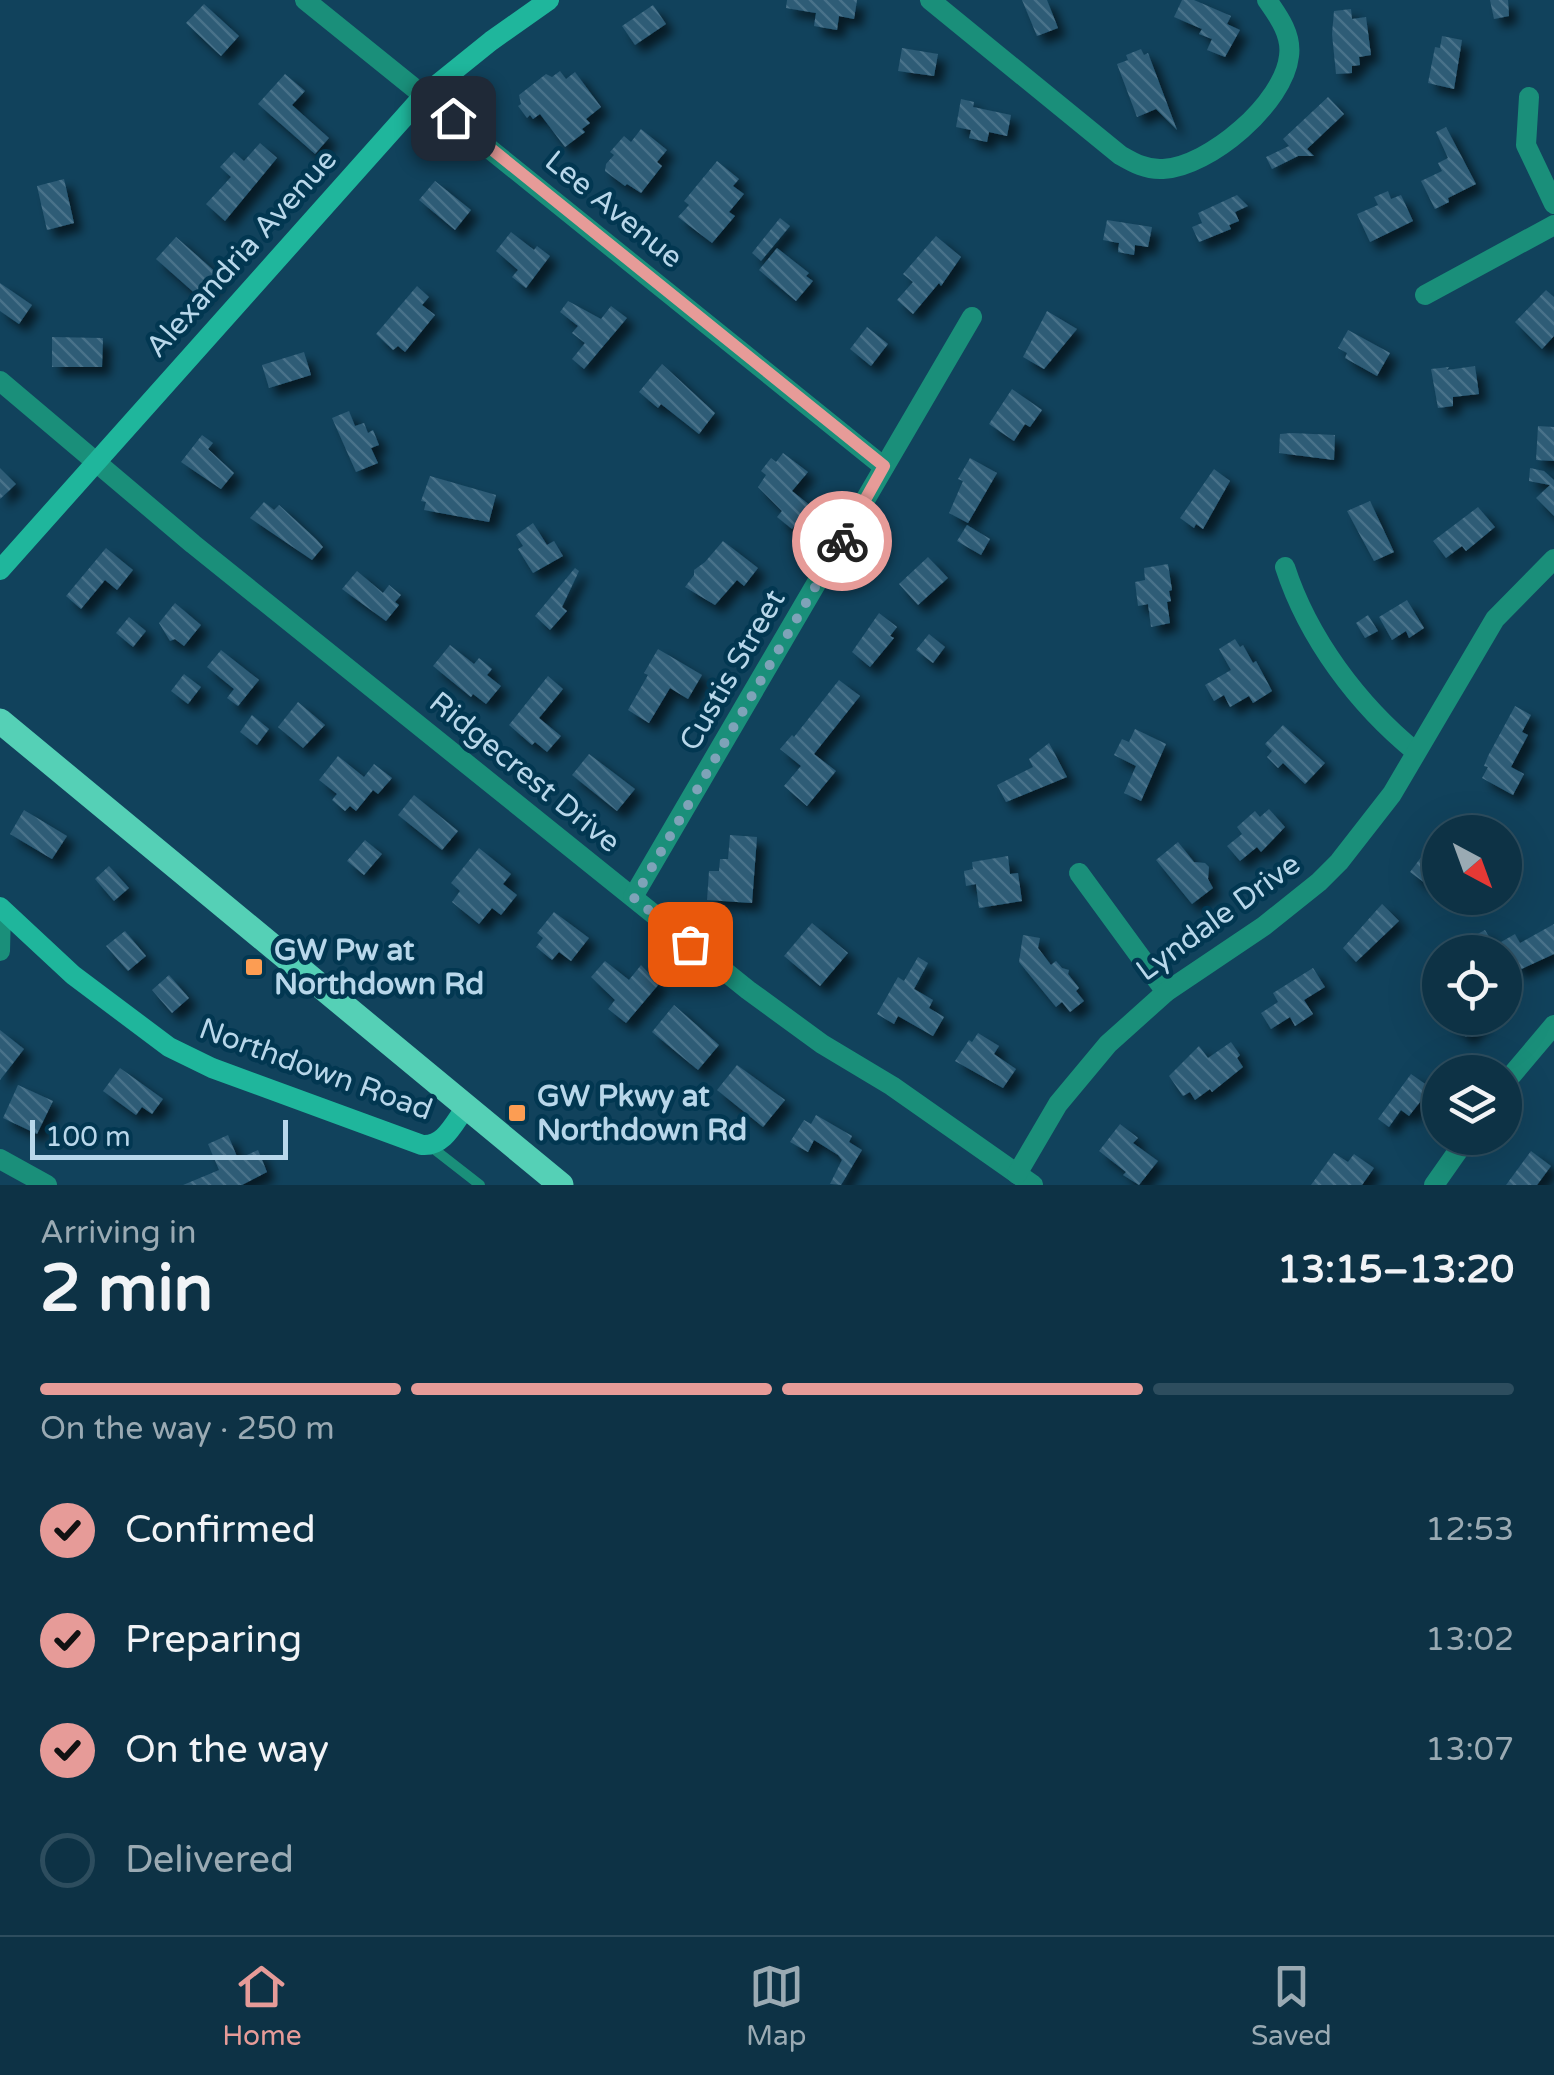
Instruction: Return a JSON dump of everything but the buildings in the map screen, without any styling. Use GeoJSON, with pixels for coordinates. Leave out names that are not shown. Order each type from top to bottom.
{"type":"FeatureCollection","features":[{"type":"Feature","properties":{"kind":"main road"},"geometry":{"type":"LineString","coordinates":[[0,721],[561,1185]]}},
{"type":"Feature","properties":{"kind":"street","name":"Lee Avenue"},"geometry":{"type":"LineString","coordinates":[[305,0],[884,466]]}},
{"type":"Feature","properties":{"kind":"street","name":"Alexandria Avenue"},"geometry":{"type":"LineString","coordinates":[[0,570],[424,95],[491,40],[549,0]]}},
{"type":"Feature","properties":{"kind":"street"},"geometry":{"type":"LineString","coordinates":[[930,0],[1120,155],[1158,170],[1178,168],[1214,150],[1270,99],[1286,72],[1290,43],[1282,21],[1267,0]]}},
{"type":"Feature","properties":{"kind":"street"},"geometry":{"type":"LineString","coordinates":[[1528,97],[1526,145],[1554,204]]}},
{"type":"Feature","properties":{"kind":"street"},"geometry":{"type":"LineString","coordinates":[[1425,295],[1554,225]]}},
{"type":"Feature","properties":{"kind":"street","name":"Custis Street"},"geometry":{"type":"LineString","coordinates":[[634,898],[972,317]]}},
{"type":"Feature","properties":{"kind":"street","name":"Ridgecrest Drive"},"geometry":{"type":"LineString","coordinates":[[0,380],[180,533],[784,1017],[1025,1179]]}},
{"type":"Feature","properties":{"kind":"street","name":"Lyndale Drive"},"geometry":{"type":"LineString","coordinates":[[1025,1179],[1058,1104],[1085,1069],[1136,1016],[1264,926],[1319,882],[1374,819],[1496,619],[1554,560]]}},
{"type":"Feature","properties":{"kind":"street"},"geometry":{"type":"LineString","coordinates":[[1285,566],[1302,616],[1385,725],[1416,752]]}},
{"type":"Feature","properties":{"kind":"street"},"geometry":{"type":"LineString","coordinates":[[1079,872],[1166,992]]}},
{"type":"Feature","properties":{"kind":"street"},"geometry":{"type":"LineString","coordinates":[[0,950],[1,908]]}},
{"type":"Feature","properties":{"kind":"street","name":"Northdown Road"},"geometry":{"type":"LineString","coordinates":[[1,908],[73,975],[169,1047],[280,1094],[430,1146],[442,1140],[466,1107]]}},
{"type":"Feature","properties":{"kind":"street"},"geometry":{"type":"LineString","coordinates":[[1522,1063],[1554,1025]]}},
{"type":"Feature","properties":{"kind":"street"},"geometry":{"type":"LineString","coordinates":[[1434,1185],[1455,1155]]}},
{"type":"Feature","properties":{"kind":"street"},"geometry":{"type":"LineString","coordinates":[[0,1159],[48,1185]]}},
{"type":"Feature","properties":{"kind":"lane"},"geometry":{"type":"LineString","coordinates":[[430,1146],[480,1185]]}},
{"type":"Feature","properties":{"kind":"way so far"},"geometry":{"type":"LineString","coordinates":[[690,944],[634,898],[842,541]]}},
{"type":"Feature","properties":{"kind":"place","name":"GW Pw at Northdown Rd"},"geometry":{"type":"Point","coordinates":[254,967]}},
{"type":"Feature","properties":{"kind":"place","name":"GW Pkwy at Northdown Rd"},"geometry":{"type":"Point","coordinates":[517,1113]}},
{"type":"Feature","properties":{"kind":"route"},"geometry":{"type":"LineString","coordinates":[[453,118],[884,466],[842,541]]}}]}
